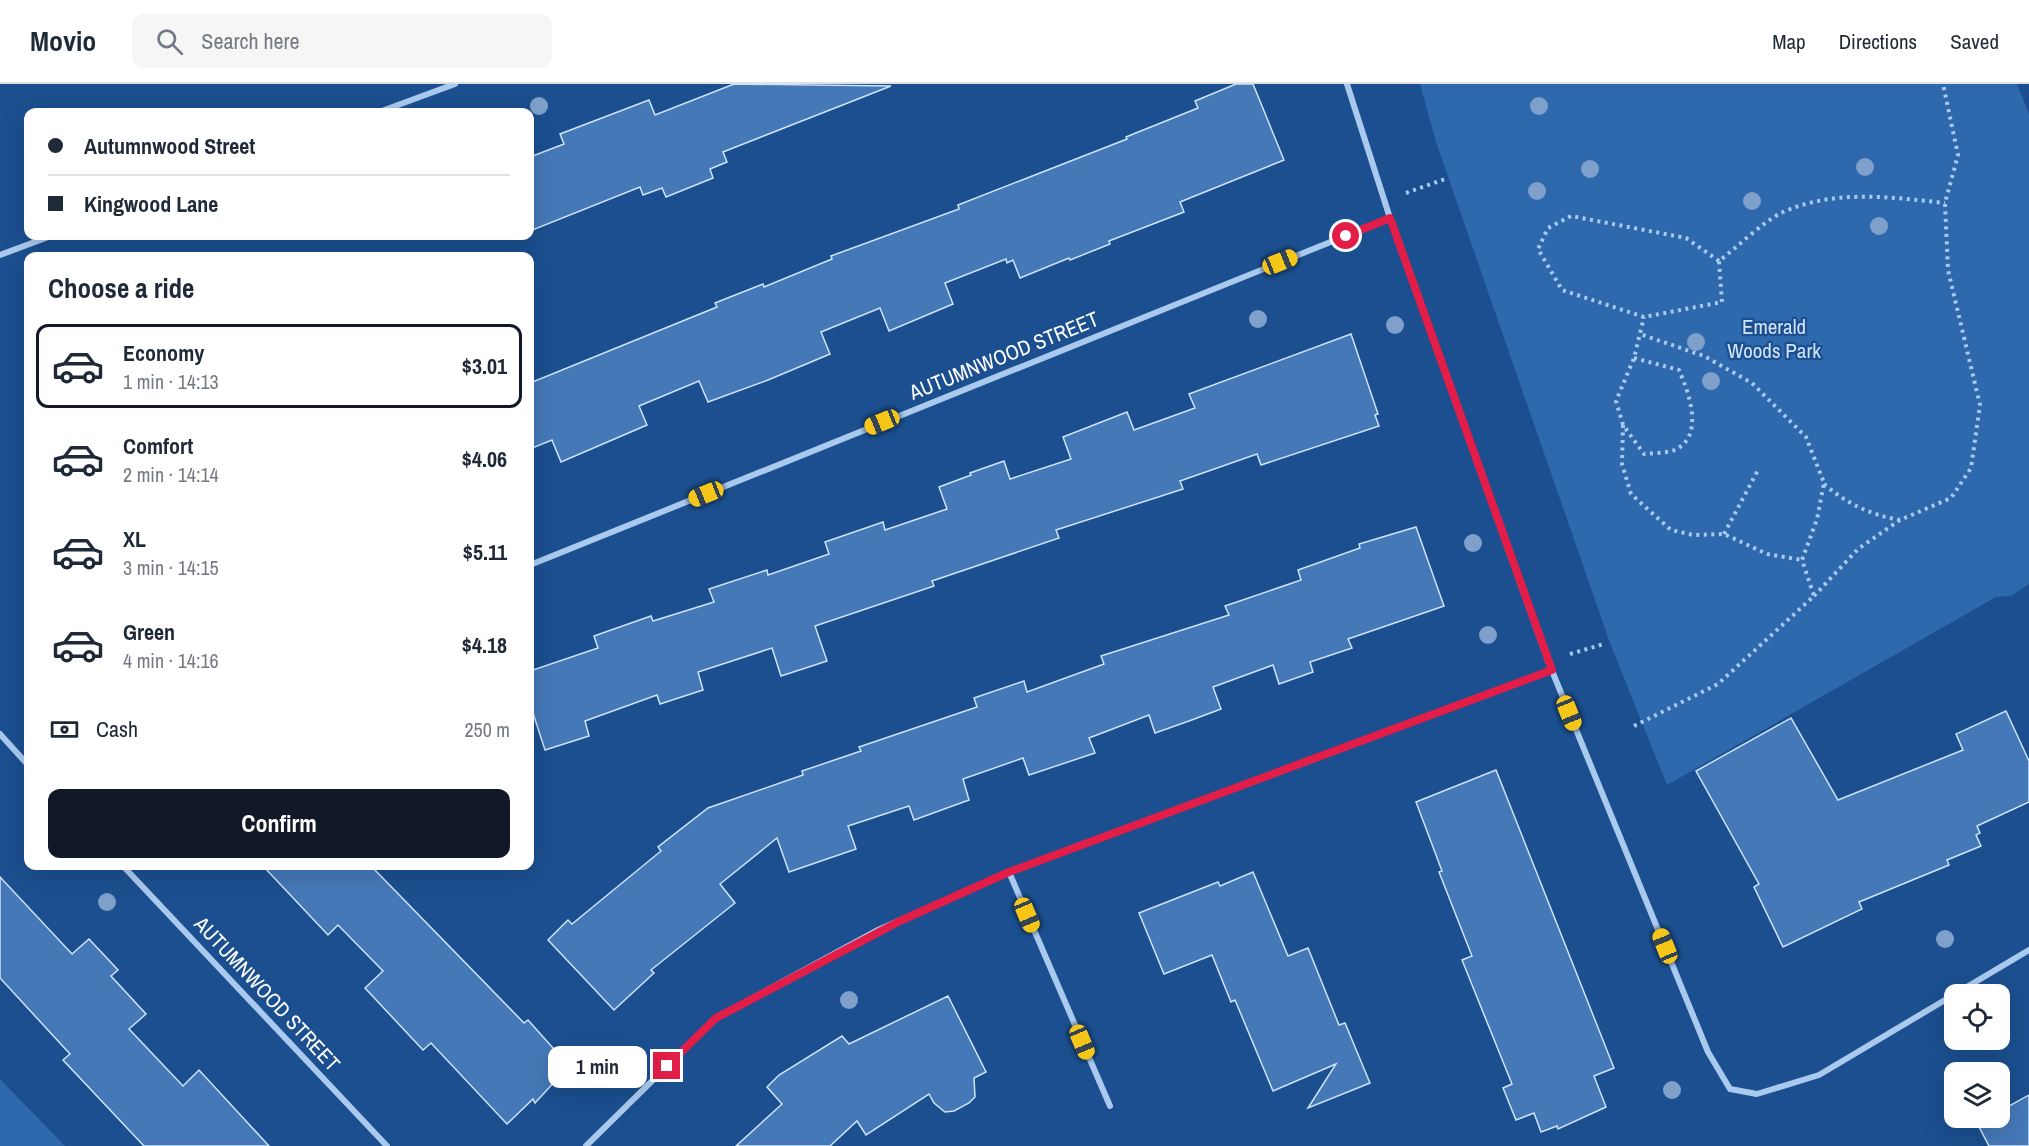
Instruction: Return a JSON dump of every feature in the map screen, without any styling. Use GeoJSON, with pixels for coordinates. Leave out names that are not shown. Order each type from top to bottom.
{"type":"FeatureCollection","features":[{"type":"Feature","properties":{"kind":"street"},"geometry":{"type":"LineString","coordinates":[[390,108],[455,84]]}},
{"type":"Feature","properties":{"kind":"street"},"geometry":{"type":"LineString","coordinates":[[1347,84],[1390,218],[1548,661],[1708,1052],[1730,1089],[1757,1094],[1819,1075],[2029,950]]}},
{"type":"Feature","properties":{"kind":"street","name":"AUTUMNWOOD STREET"},"geometry":{"type":"LineString","coordinates":[[534,563],[1390,218]]}},
{"type":"Feature","properties":{"kind":"street"},"geometry":{"type":"LineString","coordinates":[[0,255],[40,240]]}},
{"type":"Feature","properties":{"kind":"street"},"geometry":{"type":"LineString","coordinates":[[586,1146],[716,1018],[878,930],[1009,872],[1552,670]]}},
{"type":"Feature","properties":{"kind":"street"},"geometry":{"type":"LineString","coordinates":[[0,734],[24,761]]}},
{"type":"Feature","properties":{"kind":"street","name":"AUTUMNWOOD STREET"},"geometry":{"type":"LineString","coordinates":[[127,870],[387,1146]]}},
{"type":"Feature","properties":{"kind":"street"},"geometry":{"type":"LineString","coordinates":[[1009,872],[1110,1106]]}},
{"type":"Feature","properties":{"kind":"path"},"geometry":{"type":"LineString","coordinates":[[1635,726],[1718,684],[1814,596],[1858,549],[1900,520],[1951,498],[1971,468],[1980,405],[1948,270],[1945,203],[1958,155],[1943,84]]}},
{"type":"Feature","properties":{"kind":"path"},"geometry":{"type":"LineString","coordinates":[[1385,201],[1445,180]]}},
{"type":"Feature","properties":{"kind":"path"},"geometry":{"type":"LineString","coordinates":[[1719,261],[1779,214],[1826,197],[1889,197],[1945,203]]}},
{"type":"Feature","properties":{"kind":"path"},"geometry":{"type":"LineString","coordinates":[[1571,216],[1686,238],[1719,261],[1722,302],[1644,317],[1562,290],[1538,249],[1548,228],[1571,216]]}},
{"type":"Feature","properties":{"kind":"path"},"geometry":{"type":"LineString","coordinates":[[1644,317],[1634,358],[1616,400],[1623,425],[1622,464],[1631,494],[1671,530],[1693,535],[1724,534],[1767,554],[1802,560]]}},
{"type":"Feature","properties":{"kind":"path"},"geometry":{"type":"LineString","coordinates":[[1640,334],[1704,356],[1752,383],[1806,438],[1824,483],[1844,501],[1885,517],[1900,520]]}},
{"type":"Feature","properties":{"kind":"path"},"geometry":{"type":"LineString","coordinates":[[1623,425],[1644,454],[1672,451],[1685,443],[1693,422],[1687,389],[1679,370],[1634,358]]}},
{"type":"Feature","properties":{"kind":"path"},"geometry":{"type":"LineString","coordinates":[[1724,534],[1758,470]]}},
{"type":"Feature","properties":{"kind":"path"},"geometry":{"type":"LineString","coordinates":[[1814,596],[1802,560],[1817,519],[1824,483]]}},
{"type":"Feature","properties":{"kind":"path"},"geometry":{"type":"LineString","coordinates":[[1548,661],[1604,644]]}},
{"type":"Feature","properties":{"kind":"green space","name":"Emerald Woods Park"},"geometry":{"type":"Polygon","coordinates":[[[1420,84],[2017,84],[2029,114],[2029,584],[2011,596],[1996,597],[1667,785],[1610,643],[1436,142],[1420,84]]]}},
{"type":"Feature","properties":{"kind":"green space"},"geometry":{"type":"Polygon","coordinates":[[[0,1079],[65,1146],[0,1146],[0,1079]]]}},
{"type":"Feature","properties":{"kind":"building"},"geometry":{"type":"Polygon","coordinates":[[[734,84],[891,86],[723,152],[727,162],[710,169],[713,178],[666,197],[662,188],[643,195],[640,187],[534,229],[534,155],[564,144],[560,134],[649,100],[655,115],[734,84]]]}},
{"type":"Feature","properties":{"kind":"building"},"geometry":{"type":"Polygon","coordinates":[[[1236,84],[1253,84],[1284,160],[1180,202],[1184,212],[1109,241],[1110,244],[1070,260],[1069,258],[1020,278],[1013,260],[1007,263],[1006,259],[945,283],[953,304],[889,331],[880,308],[821,332],[830,354],[768,380],[708,402],[699,381],[639,406],[647,425],[561,462],[552,440],[534,447],[534,381],[717,307],[715,303],[763,284],[764,287],[832,259],[831,256],[959,209],[958,205],[1127,139],[1126,137],[1198,108],[1195,101],[1236,84]]]}},
{"type":"Feature","properties":{"kind":"building"},"geometry":{"type":"Polygon","coordinates":[[[1351,334],[1378,414],[1375,415],[1379,426],[1261,465],[1257,454],[1180,481],[1183,489],[1056,530],[1059,538],[932,581],[934,586],[815,626],[827,661],[781,676],[772,648],[698,672],[703,690],[660,704],[657,695],[585,721],[589,736],[545,750],[534,716],[534,670],[598,648],[594,636],[651,616],[653,621],[714,602],[709,589],[767,570],[768,575],[829,554],[825,542],[883,522],[885,530],[947,509],[939,487],[971,475],[970,473],[1004,461],[1010,479],[1071,459],[1063,437],[1127,412],[1134,430],[1195,408],[1189,394],[1351,334]]]}},
{"type":"Feature","properties":{"kind":"building"},"geometry":{"type":"Polygon","coordinates":[[[1416,527],[1444,606],[1348,639],[1352,648],[1310,662],[1313,672],[1279,684],[1273,665],[1213,687],[1221,709],[1189,721],[1155,733],[1149,715],[1089,738],[1095,753],[1029,775],[1023,758],[963,779],[969,800],[914,820],[909,806],[848,826],[856,849],[789,872],[777,838],[720,884],[735,903],[651,970],[654,973],[614,1010],[548,940],[568,920],[572,924],[661,851],[658,847],[708,808],[803,775],[802,771],[861,751],[859,747],[977,707],[974,698],[1024,681],[1027,692],[1104,664],[1101,656],[1229,615],[1225,606],[1301,580],[1298,570],[1360,548],[1359,544],[1416,527]]]}},
{"type":"Feature","properties":{"kind":"building"},"geometry":{"type":"Polygon","coordinates":[[[2006,711],[2029,761],[2029,802],[1977,826],[1980,833],[1976,835],[1981,846],[1947,860],[1949,865],[1859,902],[1862,909],[1783,947],[1754,887],[1759,884],[1696,771],[1791,718],[1838,800],[1963,750],[1956,734],[2006,711]]]}},
{"type":"Feature","properties":{"kind":"building"},"geometry":{"type":"Polygon","coordinates":[[[1496,770],[1614,1068],[1594,1076],[1606,1107],[1558,1129],[1557,1126],[1541,1132],[1534,1113],[1516,1120],[1503,1088],[1512,1084],[1462,960],[1472,956],[1439,872],[1442,871],[1416,802],[1496,770]]]}},
{"type":"Feature","properties":{"kind":"building"},"geometry":{"type":"Polygon","coordinates":[[[267,870],[375,870],[524,1023],[528,1020],[569,1066],[535,1103],[533,1099],[507,1124],[431,1043],[423,1050],[365,988],[383,971],[338,925],[328,935],[267,870]]]}},
{"type":"Feature","properties":{"kind":"building"},"geometry":{"type":"Polygon","coordinates":[[[1253,872],[1288,956],[1308,948],[1339,1025],[1345,1023],[1370,1083],[1308,1108],[1336,1064],[1273,1091],[1235,1000],[1231,1002],[1212,955],[1164,974],[1139,913],[1218,882],[1220,886],[1253,872]]]}},
{"type":"Feature","properties":{"kind":"building"},"geometry":{"type":"Polygon","coordinates":[[[0,877],[72,954],[89,939],[118,970],[111,976],[146,1014],[129,1029],[183,1086],[199,1070],[269,1146],[144,1146],[63,1060],[70,1054],[0,978],[0,877]]]}},
{"type":"Feature","properties":{"kind":"building"},"geometry":{"type":"Polygon","coordinates":[[[948,996],[986,1072],[974,1078],[975,1097],[969,1103],[954,1111],[945,1112],[934,1103],[929,1094],[866,1135],[857,1121],[830,1146],[736,1146],[782,1104],[767,1087],[779,1075],[842,1036],[849,1044],[948,996]]]}},
{"type":"Feature","properties":{"kind":"building"},"geometry":{"type":"Polygon","coordinates":[[[2029,1095],[2029,1146],[1989,1146],[1980,1128],[2010,1128],[2010,1105],[2029,1095]]]}},
{"type":"Feature","properties":{"kind":"route"},"geometry":{"type":"LineString","coordinates":[[667,1066],[716,1018],[878,930],[1009,872],[1552,670],[1390,218],[1346,236]]}}]}
